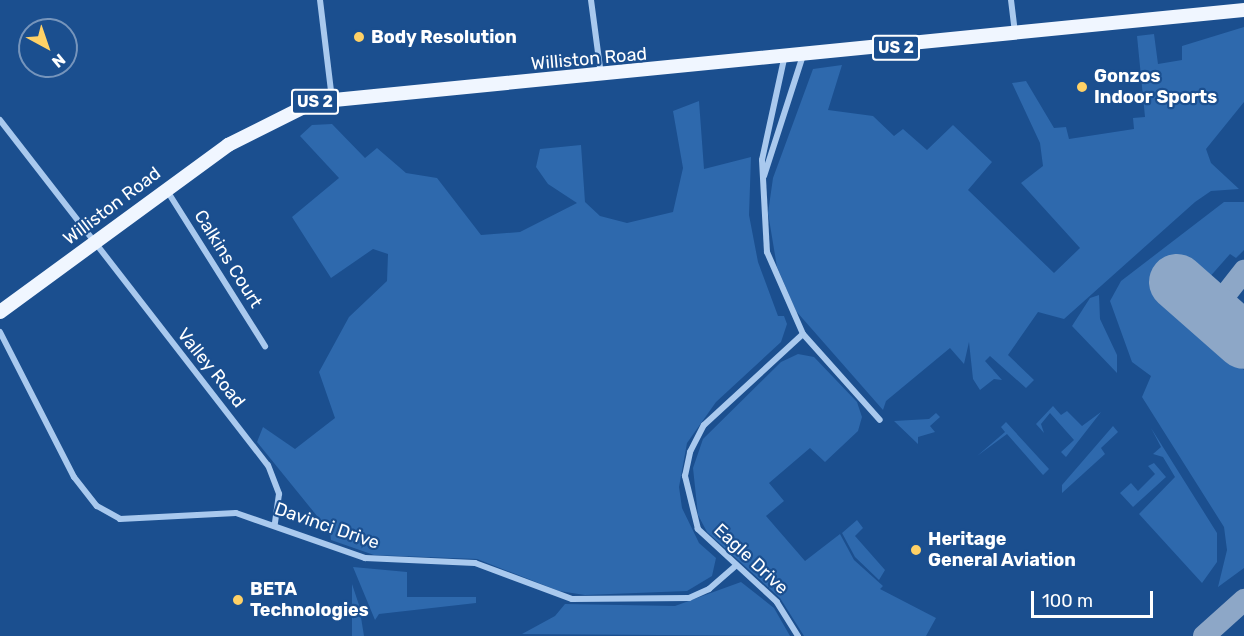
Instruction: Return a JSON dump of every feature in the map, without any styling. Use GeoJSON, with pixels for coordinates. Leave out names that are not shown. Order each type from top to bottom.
{"type":"FeatureCollection","features":[{"type":"Feature","properties":{"kind":"main road","name":"Williston Road"},"geometry":{"type":"LineString","coordinates":[[0,312],[166,189],[264,122],[332,99],[802,58],[1244,10]]}},
{"type":"Feature","properties":{"kind":"street"},"geometry":{"type":"LineString","coordinates":[[320,0],[332,99]]}},
{"type":"Feature","properties":{"kind":"street"},"geometry":{"type":"LineString","coordinates":[[591,0],[601,75]]}},
{"type":"Feature","properties":{"kind":"street"},"geometry":{"type":"LineString","coordinates":[[1011,0],[1016,35]]}},
{"type":"Feature","properties":{"kind":"street"},"geometry":{"type":"LineString","coordinates":[[762,182],[802,58]]}},
{"type":"Feature","properties":{"kind":"street"},"geometry":{"type":"LineString","coordinates":[[784,59],[764,145],[762,182],[767,252],[803,334],[879,420]]}},
{"type":"Feature","properties":{"kind":"street","name":"Valley Road"},"geometry":{"type":"LineString","coordinates":[[0,120],[268,465],[279,494],[275,524]]}},
{"type":"Feature","properties":{"kind":"street","name":"Calkins Court"},"geometry":{"type":"LineString","coordinates":[[166,189],[265,346]]}},
{"type":"Feature","properties":{"kind":"street","name":"Davinci Drive"},"geometry":{"type":"LineString","coordinates":[[0,332],[67,464],[104,512],[137,522],[224,512],[275,524],[374,560],[490,567],[572,599],[689,598],[709,589],[735,566]]}},
{"type":"Feature","properties":{"kind":"street","name":"Eagle Drive"},"geometry":{"type":"LineString","coordinates":[[798,636],[777,602],[735,566],[694,521],[686,485],[690,452],[713,414],[803,334]]}},
{"type":"Feature","properties":{"kind":"shaded area"},"geometry":{"type":"Polygon","coordinates":[[[1244,27],[1244,102],[1206,149],[1211,163],[1239,189],[1211,191],[1195,202],[1064,319],[1038,312],[1008,355],[1034,380],[1026,388],[990,356],[985,361],[1002,380],[994,379],[980,390],[973,379],[969,342],[964,364],[950,348],[886,401],[883,410],[796,311],[777,267],[768,213],[773,178],[813,69],[842,65],[828,110],[873,116],[894,136],[903,129],[927,150],[953,125],[992,162],[968,190],[1054,273],[1080,248],[1021,183],[1043,166],[1040,143],[1012,83],[1026,81],[1054,128],[1066,127],[1069,139],[1134,129],[1133,118],[1145,117],[1137,36],[1154,34],[1158,64],[1182,60],[1182,46],[1244,27]]]}},
{"type":"Feature","properties":{"kind":"shaded area"},"geometry":{"type":"Polygon","coordinates":[[[699,101],[704,169],[751,157],[749,215],[758,262],[778,316],[784,316],[787,324],[781,342],[716,402],[687,443],[679,487],[682,508],[699,543],[716,558],[712,576],[687,591],[585,595],[559,591],[477,559],[374,555],[331,540],[330,532],[257,442],[263,427],[295,449],[335,418],[319,372],[349,317],[387,281],[388,254],[373,249],[331,278],[292,217],[339,178],[300,136],[312,125],[332,124],[365,158],[377,148],[406,173],[437,178],[481,235],[520,232],[577,203],[548,184],[536,167],[540,149],[581,145],[585,202],[600,216],[627,223],[673,212],[683,168],[673,111],[699,101]]]}},
{"type":"Feature","properties":{"kind":"shaded area"},"geometry":{"type":"Polygon","coordinates":[[[1224,202],[1244,202],[1244,250],[1236,258],[1230,254],[1207,280],[1191,265],[1163,298],[1244,370],[1244,568],[1218,587],[1227,550],[1224,527],[1142,397],[1151,376],[1132,362],[1110,301],[1121,281],[1224,202]]]}},
{"type":"Feature","properties":{"kind":"shaded area"},"geometry":{"type":"Polygon","coordinates":[[[1099,295],[1100,319],[1117,355],[1117,373],[1072,326],[1090,298],[1099,295]]]}},
{"type":"Feature","properties":{"kind":"shaded area"},"geometry":{"type":"Polygon","coordinates":[[[798,354],[814,357],[857,402],[862,417],[858,431],[825,462],[810,448],[769,483],[784,501],[766,516],[805,561],[840,534],[854,560],[883,586],[880,589],[936,618],[926,636],[804,636],[780,598],[707,532],[698,515],[693,468],[703,439],[781,362],[798,354]]]}},
{"type":"Feature","properties":{"kind":"shaded area"},"geometry":{"type":"Polygon","coordinates":[[[1053,406],[1061,415],[1067,411],[1082,426],[1101,412],[1066,457],[1061,452],[1074,440],[1050,413],[1041,424],[1044,433],[1036,424],[1053,406]]]}},
{"type":"Feature","properties":{"kind":"shaded area"},"geometry":{"type":"Polygon","coordinates":[[[936,413],[940,417],[930,426],[935,432],[918,437],[918,444],[894,421],[929,419],[936,413]]]}},
{"type":"Feature","properties":{"kind":"shaded area"},"geometry":{"type":"Polygon","coordinates":[[[1006,422],[1049,469],[1043,475],[1007,434],[977,456],[1005,432],[1001,427],[1006,422]]]}},
{"type":"Feature","properties":{"kind":"shaded area"},"geometry":{"type":"Polygon","coordinates":[[[1113,426],[1118,432],[1101,448],[1105,454],[1062,493],[1062,485],[1113,426]]]}},
{"type":"Feature","properties":{"kind":"shaded area"},"geometry":{"type":"Polygon","coordinates":[[[1151,428],[1217,533],[1217,562],[1202,583],[1139,514],[1175,477],[1163,457],[1153,454],[1161,447],[1151,428]]]}},
{"type":"Feature","properties":{"kind":"shaded area"},"geometry":{"type":"Polygon","coordinates":[[[1154,463],[1166,477],[1133,507],[1120,493],[1131,483],[1138,491],[1155,474],[1148,466],[1154,463]]]}},
{"type":"Feature","properties":{"kind":"shaded area"},"geometry":{"type":"Polygon","coordinates":[[[857,520],[863,528],[855,536],[885,570],[879,580],[855,557],[842,533],[857,520]]]}},
{"type":"Feature","properties":{"kind":"shaded area"},"geometry":{"type":"Polygon","coordinates":[[[353,567],[407,572],[407,597],[476,597],[476,603],[379,614],[375,620],[353,567]]]}},
{"type":"Feature","properties":{"kind":"shaded area"},"geometry":{"type":"Polygon","coordinates":[[[741,582],[774,608],[790,636],[522,634],[555,616],[565,604],[675,606],[741,582]]]}},
{"type":"Feature","properties":{"kind":"shaded area"},"geometry":{"type":"Polygon","coordinates":[[[352,584],[359,605],[364,636],[352,636],[352,584]]]}},
{"type":"Feature","properties":{"kind":"taxiway"},"geometry":{"type":"LineString","coordinates":[[1239,337],[1220,314],[1219,303],[1244,271]]}},
{"type":"Feature","properties":{"kind":"taxiway"},"geometry":{"type":"LineString","coordinates":[[1204,636],[1244,600]]}},
{"type":"Feature","properties":{"kind":"runway"},"geometry":{"type":"LineString","coordinates":[[1177,282],[1244,341]]}},
{"type":"Feature","properties":{"kind":"place","name":"Body Resolution"},"geometry":{"type":"Point","coordinates":[359,37]}},
{"type":"Feature","properties":{"kind":"place","name":"Gonzos Indoor Sports"},"geometry":{"type":"Point","coordinates":[1082,87]}},
{"type":"Feature","properties":{"kind":"place","name":"Heritage General Aviation"},"geometry":{"type":"Point","coordinates":[916,550]}},
{"type":"Feature","properties":{"kind":"place","name":"BETA Technologies"},"geometry":{"type":"Point","coordinates":[238,600]}}]}
